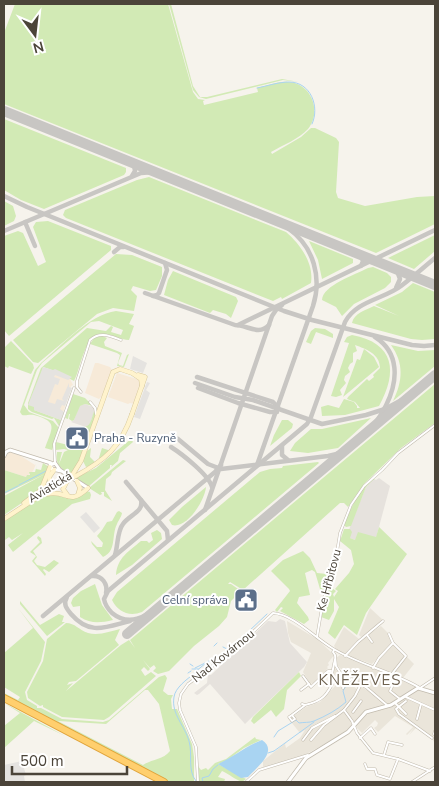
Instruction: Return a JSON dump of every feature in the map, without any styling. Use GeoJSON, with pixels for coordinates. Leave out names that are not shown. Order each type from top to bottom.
{"type":"FeatureCollection","features":[{"type":"Feature","properties":{"kind":"highway"},"geometry":{"type":"LineString","coordinates":[[4,699],[160,782]]}},
{"type":"Feature","properties":{"kind":"highway"},"geometry":{"type":"LineString","coordinates":[[4,699],[164,782]]}},
{"type":"Feature","properties":{"kind":"main road","name":"Aviatická"},"geometry":{"type":"LineString","coordinates":[[4,518],[24,503],[96,464],[106,457],[124,433],[142,386],[141,379],[132,373],[120,369],[114,371],[75,475]]}},
{"type":"Feature","properties":{"kind":"main road"},"geometry":{"type":"LineString","coordinates":[[53,465],[49,477],[50,481],[54,483],[66,480]]}},
{"type":"Feature","properties":{"kind":"main road"},"geometry":{"type":"LineString","coordinates":[[24,503],[41,490],[53,465]]}},
{"type":"Feature","properties":{"kind":"main road"},"geometry":{"type":"LineString","coordinates":[[66,480],[64,492],[69,496],[77,496],[88,488]]}},
{"type":"Feature","properties":{"kind":"main road","name":"Aviatická"},"geometry":{"type":"LineString","coordinates":[[4,518],[66,480]]}},
{"type":"Feature","properties":{"kind":"main road"},"geometry":{"type":"LineString","coordinates":[[77,481],[80,488],[77,496]]}},
{"type":"Feature","properties":{"kind":"main road"},"geometry":{"type":"LineString","coordinates":[[42,494],[54,492],[74,498],[88,488]]}},
{"type":"Feature","properties":{"kind":"street"},"geometry":{"type":"LineString","coordinates":[[81,392],[76,381],[90,340],[98,335],[106,335],[121,340]]}},
{"type":"Feature","properties":{"kind":"street"},"geometry":{"type":"LineString","coordinates":[[53,465],[55,443],[74,388]]}},
{"type":"Feature","properties":{"kind":"street"},"geometry":{"type":"LineString","coordinates":[[90,402],[96,411],[94,425]]}},
{"type":"Feature","properties":{"kind":"street","name":"Ke Hřbitovu"},"geometry":{"type":"LineString","coordinates":[[316,637],[323,601],[333,570],[343,524],[351,505],[364,486],[401,450],[435,425]]}},
{"type":"Feature","properties":{"kind":"street"},"geometry":{"type":"LineString","coordinates":[[4,456],[10,450],[53,465],[88,488]]}},
{"type":"Feature","properties":{"kind":"street","name":"Nad Kovárnou"},"geometry":{"type":"LineString","coordinates":[[198,782],[196,747],[180,710],[179,703],[181,694],[188,684],[233,651],[275,613],[288,618],[316,637]]}},
{"type":"Feature","properties":{"kind":"street"},"geometry":{"type":"LineString","coordinates":[[345,656],[355,644],[384,621]]}},
{"type":"Feature","properties":{"kind":"street"},"geometry":{"type":"LineString","coordinates":[[389,634],[393,643],[406,656],[391,675]]}},
{"type":"Feature","properties":{"kind":"street"},"geometry":{"type":"LineString","coordinates":[[367,635],[372,642]]}},
{"type":"Feature","properties":{"kind":"street"},"geometry":{"type":"LineString","coordinates":[[304,676],[311,687],[327,671],[331,671],[334,666],[333,651],[316,637]]}},
{"type":"Feature","properties":{"kind":"street"},"geometry":{"type":"LineString","coordinates":[[373,668],[376,661],[393,643]]}},
{"type":"Feature","properties":{"kind":"street"},"geometry":{"type":"LineString","coordinates":[[333,651],[435,693]]}},
{"type":"Feature","properties":{"kind":"street"},"geometry":{"type":"LineString","coordinates":[[334,666],[344,677],[346,682],[343,688]]}},
{"type":"Feature","properties":{"kind":"street"},"geometry":{"type":"LineString","coordinates":[[331,671],[337,682]]}},
{"type":"Feature","properties":{"kind":"street"},"geometry":{"type":"LineString","coordinates":[[344,677],[361,684],[388,706]]}},
{"type":"Feature","properties":{"kind":"street"},"geometry":{"type":"LineString","coordinates":[[396,677],[390,691],[400,700]]}},
{"type":"Feature","properties":{"kind":"street"},"geometry":{"type":"LineString","coordinates":[[246,782],[259,770],[301,760],[312,754],[343,735],[366,712],[395,703],[435,678]]}},
{"type":"Feature","properties":{"kind":"street"},"geometry":{"type":"LineString","coordinates":[[292,714],[304,705],[316,703],[327,693],[335,679]]}},
{"type":"Feature","properties":{"kind":"street"},"geometry":{"type":"LineString","coordinates":[[330,687],[337,682],[346,682],[352,679]]}},
{"type":"Feature","properties":{"kind":"street"},"geometry":{"type":"LineString","coordinates":[[301,690],[309,684]]}},
{"type":"Feature","properties":{"kind":"street"},"geometry":{"type":"LineString","coordinates":[[311,740],[324,725],[344,710],[361,684]]}},
{"type":"Feature","properties":{"kind":"street"},"geometry":{"type":"LineString","coordinates":[[405,697],[435,710]]}},
{"type":"Feature","properties":{"kind":"street"},"geometry":{"type":"LineString","coordinates":[[353,712],[361,701]]}},
{"type":"Feature","properties":{"kind":"street"},"geometry":{"type":"LineString","coordinates":[[406,701],[396,709],[399,714],[432,738]]}},
{"type":"Feature","properties":{"kind":"street"},"geometry":{"type":"LineString","coordinates":[[350,703],[356,708]]}},
{"type":"Feature","properties":{"kind":"street"},"geometry":{"type":"LineString","coordinates":[[395,703],[406,714]]}},
{"type":"Feature","properties":{"kind":"street"},"geometry":{"type":"LineString","coordinates":[[417,719],[421,704]]}},
{"type":"Feature","properties":{"kind":"street"},"geometry":{"type":"LineString","coordinates":[[344,710],[360,738],[373,752],[398,758],[430,771]]}},
{"type":"Feature","properties":{"kind":"street"},"geometry":{"type":"LineString","coordinates":[[303,740],[316,725],[338,716]]}},
{"type":"Feature","properties":{"kind":"street"},"geometry":{"type":"LineString","coordinates":[[360,738],[370,728],[375,734]]}},
{"type":"Feature","properties":{"kind":"street"},"geometry":{"type":"LineString","coordinates":[[384,755],[388,742],[402,745]]}},
{"type":"Feature","properties":{"kind":"street"},"geometry":{"type":"LineString","coordinates":[[365,764],[367,768],[375,770],[377,775],[390,779],[398,758]]}},
{"type":"Feature","properties":{"kind":"street"},"geometry":{"type":"LineString","coordinates":[[288,782],[301,760]]}},
{"type":"Feature","properties":{"kind":"street"},"geometry":{"type":"LineString","coordinates":[[412,782],[435,767]]}},
{"type":"Feature","properties":{"kind":"shaded area"},"geometry":{"type":"Polygon","coordinates":[[[133,356],[147,363],[143,373],[130,369],[133,356]]]}},
{"type":"Feature","properties":{"kind":"shaded area"},"geometry":{"type":"Polygon","coordinates":[[[95,363],[110,367],[112,370],[102,396],[99,399],[85,393],[95,363]]]}},
{"type":"Feature","properties":{"kind":"shaded area"},"geometry":{"type":"Polygon","coordinates":[[[43,367],[55,369],[72,377],[68,380],[55,375],[54,377],[60,379],[58,385],[55,384],[48,402],[55,404],[57,399],[64,401],[62,399],[69,383],[69,387],[72,388],[65,406],[62,405],[60,409],[64,412],[61,420],[34,410],[34,407],[28,405],[43,367]]]}},
{"type":"Feature","properties":{"kind":"shaded area"},"geometry":{"type":"Polygon","coordinates":[[[41,368],[71,375],[70,379],[73,385],[71,386],[61,420],[34,410],[41,368]]]}},
{"type":"Feature","properties":{"kind":"shaded area"},"geometry":{"type":"Polygon","coordinates":[[[117,373],[140,380],[142,384],[134,404],[128,404],[108,397],[117,373]]]}},
{"type":"Feature","properties":{"kind":"shaded area"},"geometry":{"type":"Polygon","coordinates":[[[147,382],[150,383],[146,390],[150,393],[140,419],[134,417],[147,382]]]}},
{"type":"Feature","properties":{"kind":"shaded area"},"geometry":{"type":"Polygon","coordinates":[[[85,404],[95,409],[90,424],[86,427],[71,422],[74,420],[79,406],[85,404]]]}},
{"type":"Feature","properties":{"kind":"shaded area"},"geometry":{"type":"Polygon","coordinates":[[[9,452],[36,464],[33,471],[26,477],[4,470],[4,459],[9,452]]]}},
{"type":"Feature","properties":{"kind":"shaded area"},"geometry":{"type":"Polygon","coordinates":[[[379,478],[390,486],[376,538],[355,540],[350,538],[349,530],[366,487],[373,480],[379,478]]]}},
{"type":"Feature","properties":{"kind":"shaded area"},"geometry":{"type":"Polygon","coordinates":[[[86,512],[100,528],[94,533],[80,517],[86,512]]]}},
{"type":"Feature","properties":{"kind":"shaded area"},"geometry":{"type":"Polygon","coordinates":[[[370,608],[383,620],[361,637],[359,635],[370,608]]]}},
{"type":"Feature","properties":{"kind":"shaded area"},"geometry":{"type":"Polygon","coordinates":[[[280,619],[285,621],[290,643],[307,662],[245,724],[210,684],[199,694],[194,693],[207,683],[208,675],[211,675],[268,621],[276,622],[280,619]]]}},
{"type":"Feature","properties":{"kind":"shaded area"},"geometry":{"type":"Polygon","coordinates":[[[287,621],[317,639],[334,655],[328,663],[328,668],[314,684],[310,683],[303,672],[311,653],[291,642],[287,621]]]}},
{"type":"Feature","properties":{"kind":"shaded area"},"geometry":{"type":"Polygon","coordinates":[[[381,626],[388,633],[392,643],[372,664],[346,655],[360,640],[381,626]]]}},
{"type":"Feature","properties":{"kind":"shaded area"},"geometry":{"type":"Polygon","coordinates":[[[344,627],[359,639],[345,654],[334,646],[344,627]]]}},
{"type":"Feature","properties":{"kind":"shaded area"},"geometry":{"type":"Polygon","coordinates":[[[393,644],[405,656],[391,673],[374,666],[393,644]]]}},
{"type":"Feature","properties":{"kind":"shaded area"},"geometry":{"type":"Polygon","coordinates":[[[340,655],[415,686],[416,688],[405,696],[408,697],[419,689],[435,695],[435,744],[431,736],[417,727],[407,735],[413,727],[395,716],[378,732],[374,728],[378,723],[375,720],[362,733],[356,727],[345,736],[343,734],[299,758],[260,768],[263,767],[263,761],[288,741],[285,744],[286,748],[300,738],[305,730],[300,733],[292,723],[296,720],[294,716],[306,707],[320,702],[337,684],[337,680],[332,674],[334,667],[347,685],[350,684],[357,689],[356,692],[358,693],[361,687],[370,690],[357,680],[341,673],[343,671],[338,666],[336,658],[340,655]]]}},
{"type":"Feature","properties":{"kind":"shaded area"},"geometry":{"type":"Polygon","coordinates":[[[406,656],[414,664],[403,678],[392,674],[406,656]]]}},
{"type":"Feature","properties":{"kind":"shaded area"},"geometry":{"type":"Polygon","coordinates":[[[22,761],[26,775],[24,776],[25,782],[4,782],[4,765],[22,761]]]}},
{"type":"Feature","properties":{"kind":"green space"},"geometry":{"type":"Polygon","coordinates":[[[15,4],[168,4],[193,92],[198,99],[205,100],[203,101],[204,105],[258,92],[257,88],[276,83],[288,82],[303,87],[309,93],[314,107],[312,122],[304,133],[271,152],[272,154],[301,137],[311,128],[315,128],[336,138],[339,142],[336,192],[338,198],[365,206],[417,197],[435,196],[435,224],[376,253],[4,104],[4,33],[15,4]]]}},
{"type":"Feature","properties":{"kind":"green space"},"geometry":{"type":"Polygon","coordinates":[[[169,4],[171,4],[193,86],[200,97],[207,97],[282,79],[299,82],[283,80],[206,99],[199,97],[193,90],[169,4]]]}},
{"type":"Feature","properties":{"kind":"green space"},"geometry":{"type":"Polygon","coordinates":[[[4,119],[126,168],[126,172],[124,175],[44,209],[21,200],[4,190],[4,119]]]}},
{"type":"Feature","properties":{"kind":"green space"},"geometry":{"type":"Polygon","coordinates":[[[149,177],[286,232],[296,242],[308,261],[311,283],[282,299],[281,297],[273,301],[66,218],[63,215],[65,210],[137,180],[149,177]]]}},
{"type":"Feature","properties":{"kind":"green space"},"geometry":{"type":"Polygon","coordinates":[[[4,201],[13,206],[16,216],[14,221],[4,226],[4,201]]]}},
{"type":"Feature","properties":{"kind":"green space"},"geometry":{"type":"Polygon","coordinates":[[[48,221],[111,246],[111,250],[9,336],[4,330],[4,236],[18,231],[23,233],[38,266],[46,262],[33,227],[36,222],[48,221]]]}},
{"type":"Feature","properties":{"kind":"green space"},"geometry":{"type":"Polygon","coordinates":[[[435,235],[435,251],[414,269],[388,258],[435,235]]]}},
{"type":"Feature","properties":{"kind":"green space"},"geometry":{"type":"Polygon","coordinates":[[[309,241],[353,259],[353,263],[322,279],[318,260],[309,241]]]}},
{"type":"Feature","properties":{"kind":"green space"},"geometry":{"type":"Polygon","coordinates":[[[116,254],[132,255],[162,267],[162,276],[156,290],[150,291],[133,286],[131,290],[137,296],[134,311],[113,308],[97,314],[38,363],[33,362],[13,340],[116,254]]]}},
{"type":"Feature","properties":{"kind":"green space"},"geometry":{"type":"Polygon","coordinates":[[[373,267],[387,273],[391,277],[391,282],[385,288],[354,304],[342,316],[336,307],[322,300],[328,290],[334,285],[373,267]]]}},
{"type":"Feature","properties":{"kind":"green space"},"geometry":{"type":"Polygon","coordinates":[[[173,271],[236,297],[238,301],[231,318],[226,314],[213,310],[210,313],[164,295],[168,280],[173,271]]]}},
{"type":"Feature","properties":{"kind":"green space"},"geometry":{"type":"Polygon","coordinates":[[[413,283],[435,292],[435,339],[411,339],[352,323],[358,314],[374,306],[399,316],[375,305],[402,292],[413,283]]]}},
{"type":"Feature","properties":{"kind":"green space"},"geometry":{"type":"Polygon","coordinates":[[[116,311],[134,314],[129,324],[134,326],[129,340],[103,334],[94,336],[86,348],[74,381],[55,371],[52,373],[52,370],[43,367],[34,410],[61,420],[59,426],[54,418],[52,419],[28,409],[28,403],[41,368],[87,328],[106,331],[111,326],[113,327],[111,332],[121,335],[123,330],[99,321],[91,322],[42,363],[37,370],[24,405],[29,412],[53,421],[59,428],[52,450],[45,448],[52,427],[50,423],[47,420],[32,415],[22,415],[20,412],[35,370],[41,363],[86,324],[106,313],[116,311]]]}},
{"type":"Feature","properties":{"kind":"green space"},"geometry":{"type":"Polygon","coordinates":[[[315,328],[325,329],[333,334],[333,338],[316,332],[311,344],[306,342],[311,331],[315,328]]]}},
{"type":"Feature","properties":{"kind":"green space"},"geometry":{"type":"Polygon","coordinates":[[[352,335],[366,339],[377,345],[384,352],[389,361],[390,371],[385,394],[379,406],[345,415],[322,416],[321,407],[328,405],[339,408],[344,399],[354,402],[357,408],[360,408],[355,402],[347,399],[348,397],[367,379],[369,381],[374,377],[373,375],[380,368],[378,359],[375,356],[368,350],[355,345],[357,351],[353,353],[353,362],[348,368],[350,372],[345,376],[344,380],[346,383],[340,390],[342,395],[331,396],[349,343],[344,342],[347,337],[352,335]]]}},
{"type":"Feature","properties":{"kind":"green space"},"geometry":{"type":"Polygon","coordinates":[[[102,336],[107,338],[104,342],[105,346],[122,353],[119,365],[123,366],[129,354],[124,367],[117,366],[120,355],[90,344],[94,338],[102,336]]]}},
{"type":"Feature","properties":{"kind":"green space"},"geometry":{"type":"Polygon","coordinates":[[[11,341],[33,364],[34,368],[31,374],[4,366],[4,348],[11,341]]]}},
{"type":"Feature","properties":{"kind":"green space"},"geometry":{"type":"Polygon","coordinates":[[[391,345],[418,351],[435,350],[435,366],[393,401],[399,386],[401,372],[398,359],[391,345]]]}},
{"type":"Feature","properties":{"kind":"green space"},"geometry":{"type":"Polygon","coordinates":[[[364,349],[374,357],[379,367],[343,397],[357,359],[360,360],[364,349]]]}},
{"type":"Feature","properties":{"kind":"green space"},"geometry":{"type":"Polygon","coordinates":[[[435,384],[435,423],[401,448],[364,484],[348,507],[344,503],[340,503],[243,590],[230,582],[228,584],[241,591],[231,601],[227,617],[169,671],[158,674],[153,671],[156,668],[154,665],[150,668],[143,660],[150,669],[148,671],[144,667],[141,670],[145,676],[151,672],[156,676],[104,720],[62,717],[28,698],[27,692],[43,661],[47,639],[66,623],[92,634],[120,629],[115,640],[119,645],[76,681],[69,682],[67,685],[73,683],[66,691],[129,640],[135,648],[130,640],[435,384]]]}},
{"type":"Feature","properties":{"kind":"green space"},"geometry":{"type":"Polygon","coordinates":[[[73,394],[85,398],[93,406],[85,404],[80,406],[72,421],[69,419],[70,414],[68,419],[65,418],[73,394]]]}},
{"type":"Feature","properties":{"kind":"green space"},"geometry":{"type":"Polygon","coordinates":[[[95,409],[95,416],[78,465],[70,474],[61,468],[58,463],[57,460],[57,452],[62,452],[59,464],[64,452],[68,450],[56,450],[56,442],[76,447],[80,434],[84,436],[86,431],[83,427],[90,423],[95,409]]]}},
{"type":"Feature","properties":{"kind":"green space"},"geometry":{"type":"Polygon","coordinates":[[[371,418],[338,448],[308,453],[290,451],[295,443],[311,429],[322,429],[371,418]]]}},
{"type":"Feature","properties":{"kind":"green space"},"geometry":{"type":"Polygon","coordinates":[[[282,420],[288,420],[293,424],[292,428],[270,446],[274,435],[282,420]]]}},
{"type":"Feature","properties":{"kind":"green space"},"geometry":{"type":"Polygon","coordinates":[[[131,439],[133,442],[120,453],[118,461],[111,467],[112,465],[110,465],[110,468],[89,486],[75,478],[96,468],[131,439]]]}},
{"type":"Feature","properties":{"kind":"green space"},"geometry":{"type":"Polygon","coordinates":[[[91,448],[90,457],[95,462],[98,461],[86,467],[83,461],[87,451],[91,448]]]}},
{"type":"Feature","properties":{"kind":"green space"},"geometry":{"type":"Polygon","coordinates":[[[102,448],[109,452],[98,461],[102,448]]]}},
{"type":"Feature","properties":{"kind":"green space"},"geometry":{"type":"Polygon","coordinates":[[[123,460],[126,461],[106,479],[105,490],[112,501],[104,496],[104,492],[101,492],[102,494],[100,495],[89,488],[123,460]]]}},
{"type":"Feature","properties":{"kind":"green space"},"geometry":{"type":"Polygon","coordinates":[[[43,463],[49,467],[49,471],[38,492],[4,515],[4,496],[45,474],[4,494],[4,470],[26,477],[30,475],[29,472],[35,472],[37,465],[36,469],[41,470],[43,463]]]}},
{"type":"Feature","properties":{"kind":"green space"},"geometry":{"type":"Polygon","coordinates":[[[319,463],[142,612],[128,614],[117,608],[114,604],[112,600],[117,592],[260,472],[282,468],[283,466],[319,463]]]}},
{"type":"Feature","properties":{"kind":"green space"},"geometry":{"type":"Polygon","coordinates":[[[373,479],[376,480],[373,480],[366,487],[351,526],[346,527],[344,525],[349,512],[363,489],[373,479]]]}},
{"type":"Feature","properties":{"kind":"green space"},"geometry":{"type":"Polygon","coordinates":[[[206,487],[199,506],[189,518],[184,523],[172,525],[169,520],[206,487]]]}},
{"type":"Feature","properties":{"kind":"green space"},"geometry":{"type":"Polygon","coordinates":[[[86,491],[90,492],[90,499],[72,504],[13,552],[8,545],[23,533],[12,540],[9,537],[5,540],[4,521],[48,494],[67,498],[86,491]]]}},
{"type":"Feature","properties":{"kind":"green space"},"geometry":{"type":"Polygon","coordinates":[[[119,511],[122,513],[115,529],[112,547],[103,557],[91,541],[97,547],[102,547],[103,543],[97,536],[107,522],[112,521],[119,511]]]}},
{"type":"Feature","properties":{"kind":"green space"},"geometry":{"type":"Polygon","coordinates":[[[379,527],[407,554],[366,613],[357,635],[344,625],[335,639],[328,633],[339,607],[334,599],[334,611],[329,620],[321,617],[329,586],[336,591],[333,594],[334,597],[338,591],[335,589],[354,564],[351,550],[340,541],[344,529],[350,529],[352,532],[350,538],[355,540],[358,532],[376,537],[379,527]]]}},
{"type":"Feature","properties":{"kind":"green space"},"geometry":{"type":"Polygon","coordinates":[[[157,530],[161,533],[162,539],[132,565],[116,575],[124,555],[141,541],[149,543],[153,540],[151,533],[157,530]]]}},
{"type":"Feature","properties":{"kind":"green space"},"geometry":{"type":"Polygon","coordinates":[[[38,536],[41,538],[42,543],[33,551],[37,557],[34,561],[37,565],[45,567],[54,560],[59,563],[49,572],[44,569],[45,576],[32,561],[36,556],[30,552],[40,542],[37,538],[38,536]]]}},
{"type":"Feature","properties":{"kind":"green space"},"geometry":{"type":"Polygon","coordinates":[[[303,551],[310,558],[317,573],[327,574],[325,590],[320,589],[315,572],[312,570],[305,573],[310,595],[299,597],[297,603],[309,620],[304,624],[280,611],[283,608],[281,607],[277,612],[275,610],[290,591],[271,571],[283,560],[303,551]]]}},
{"type":"Feature","properties":{"kind":"green space"},"geometry":{"type":"Polygon","coordinates":[[[95,584],[102,605],[113,620],[88,621],[80,617],[80,606],[73,607],[71,603],[73,598],[81,591],[95,584]]]}},
{"type":"Feature","properties":{"kind":"green space"},"geometry":{"type":"Polygon","coordinates":[[[20,601],[40,625],[59,614],[64,616],[62,622],[65,622],[47,636],[20,604],[20,601]]]}},
{"type":"Feature","properties":{"kind":"green space"},"geometry":{"type":"Polygon","coordinates":[[[18,608],[45,642],[41,661],[25,692],[27,700],[37,706],[37,708],[41,708],[62,719],[103,722],[109,720],[159,677],[165,675],[167,678],[163,691],[168,695],[173,695],[171,699],[172,709],[177,709],[192,744],[194,782],[168,782],[4,696],[4,693],[18,700],[20,697],[4,687],[4,653],[33,628],[18,608]],[[145,690],[106,724],[58,721],[143,765],[164,756],[170,751],[159,704],[148,690],[145,690]]]}},
{"type":"Feature","properties":{"kind":"green space"},"geometry":{"type":"Polygon","coordinates":[[[299,672],[301,676],[287,690],[284,709],[276,717],[271,710],[254,724],[251,721],[253,717],[299,672]]]}},
{"type":"Feature","properties":{"kind":"green space"},"geometry":{"type":"Polygon","coordinates":[[[4,703],[65,736],[34,721],[4,748],[4,726],[20,713],[4,703]]]}},
{"type":"Feature","properties":{"kind":"green space"},"geometry":{"type":"Polygon","coordinates":[[[255,737],[261,740],[218,764],[246,779],[242,782],[222,771],[218,777],[225,779],[224,782],[199,782],[198,766],[201,770],[206,768],[208,770],[215,763],[226,759],[255,737]]]}},
{"type":"Feature","properties":{"kind":"water"},"geometry":{"type":"Polygon","coordinates":[[[262,740],[267,744],[267,754],[248,777],[241,778],[218,764],[250,745],[262,740]]]}},
{"type":"Feature","properties":{"kind":"waterway"},"geometry":{"type":"LineString","coordinates":[[257,88],[289,82],[303,86],[312,97],[314,103],[315,110],[312,124]]}},
{"type":"Feature","properties":{"kind":"waterway"},"geometry":{"type":"LineString","coordinates":[[19,485],[46,471]]}},
{"type":"Feature","properties":{"kind":"waterway"},"geometry":{"type":"LineString","coordinates":[[4,493],[18,486]]}},
{"type":"Feature","properties":{"kind":"waterway"},"geometry":{"type":"LineString","coordinates":[[195,668],[227,652],[267,614]]}},
{"type":"Feature","properties":{"kind":"waterway"},"geometry":{"type":"LineString","coordinates":[[214,646],[217,643]]}},
{"type":"Feature","properties":{"kind":"waterway"},"geometry":{"type":"LineString","coordinates":[[223,647],[229,650]]}},
{"type":"Feature","properties":{"kind":"waterway"},"geometry":{"type":"LineString","coordinates":[[195,672],[206,663]]}},
{"type":"Feature","properties":{"kind":"waterway"},"geometry":{"type":"LineString","coordinates":[[192,669],[198,669]]}},
{"type":"Feature","properties":{"kind":"waterway"},"geometry":{"type":"LineString","coordinates":[[194,674],[177,690],[174,703],[176,714],[189,741],[191,767],[196,781]]}},
{"type":"Feature","properties":{"kind":"waterway"},"geometry":{"type":"LineString","coordinates":[[274,737],[278,731],[296,720],[299,723],[312,722],[339,708],[346,702],[343,691],[347,684],[351,682]]}},
{"type":"Feature","properties":{"kind":"waterway"},"geometry":{"type":"LineString","coordinates":[[268,753],[274,751],[314,722]]}},
{"type":"Feature","properties":{"kind":"waterway"},"geometry":{"type":"LineString","coordinates":[[203,782],[202,778],[209,776],[218,765]]}},
{"type":"Feature","properties":{"kind":"taxiway"},"geometry":{"type":"LineString","coordinates":[[120,158],[134,165],[135,171],[132,176]]}},
{"type":"Feature","properties":{"kind":"taxiway"},"geometry":{"type":"LineString","coordinates":[[4,231],[141,173],[154,172],[172,179]]}},
{"type":"Feature","properties":{"kind":"taxiway"},"geometry":{"type":"LineString","coordinates":[[4,196],[284,311],[312,320],[412,345],[435,345]]}},
{"type":"Feature","properties":{"kind":"taxiway"},"geometry":{"type":"LineString","coordinates":[[257,465],[313,306],[317,285],[314,264],[305,245],[298,236],[276,221],[261,215]]}},
{"type":"Feature","properties":{"kind":"taxiway"},"geometry":{"type":"LineString","coordinates":[[25,222],[35,246]]}},
{"type":"Feature","properties":{"kind":"taxiway"},"geometry":{"type":"LineString","coordinates":[[238,325],[435,230]]}},
{"type":"Feature","properties":{"kind":"taxiway"},"geometry":{"type":"LineString","coordinates":[[114,252],[120,247],[124,247]]}},
{"type":"Feature","properties":{"kind":"taxiway"},"geometry":{"type":"LineString","coordinates":[[346,249],[361,256],[363,261],[361,266]]}},
{"type":"Feature","properties":{"kind":"taxiway"},"geometry":{"type":"LineString","coordinates":[[160,605],[149,613],[131,620],[118,617],[112,613],[104,599],[108,591],[307,424],[345,322],[350,315],[363,305],[401,286],[435,258]]}},
{"type":"Feature","properties":{"kind":"taxiway"},"geometry":{"type":"LineString","coordinates":[[371,262],[378,262],[397,271],[400,279],[396,288]]}},
{"type":"Feature","properties":{"kind":"taxiway"},"geometry":{"type":"LineString","coordinates":[[153,296],[159,293],[167,270],[165,263]]}},
{"type":"Feature","properties":{"kind":"taxiway"},"geometry":{"type":"LineString","coordinates":[[145,293],[235,325],[257,330],[261,330],[269,325]]}},
{"type":"Feature","properties":{"kind":"taxiway"},"geometry":{"type":"LineString","coordinates":[[205,510],[272,316],[282,305]]}},
{"type":"Feature","properties":{"kind":"taxiway"},"geometry":{"type":"LineString","coordinates":[[178,439],[208,464],[221,469],[328,456],[344,450],[360,439],[375,423],[386,406],[393,386],[394,368],[389,351],[375,337]]}},
{"type":"Feature","properties":{"kind":"taxiway"},"geometry":{"type":"LineString","coordinates":[[197,377],[273,402],[278,407]]}},
{"type":"Feature","properties":{"kind":"taxiway"},"geometry":{"type":"LineString","coordinates":[[195,383],[235,397],[253,400],[322,424],[385,409],[409,396],[429,380]]}},
{"type":"Feature","properties":{"kind":"taxiway"},"geometry":{"type":"LineString","coordinates":[[198,388],[238,403],[270,412],[277,412]]}},
{"type":"Feature","properties":{"kind":"taxiway"},"geometry":{"type":"LineString","coordinates":[[282,446],[282,455],[288,460]]}},
{"type":"Feature","properties":{"kind":"taxiway"},"geometry":{"type":"LineString","coordinates":[[171,447],[201,471],[212,487]]}},
{"type":"Feature","properties":{"kind":"taxiway"},"geometry":{"type":"LineString","coordinates":[[43,616],[221,465]]}},
{"type":"Feature","properties":{"kind":"taxiway"},"geometry":{"type":"LineString","coordinates":[[126,482],[167,531],[168,540]]}},
{"type":"Feature","properties":{"kind":"taxiway"},"geometry":{"type":"LineString","coordinates":[[115,555],[121,527],[140,508],[141,500]]}},
{"type":"Feature","properties":{"kind":"taxiway"},"geometry":{"type":"LineString","coordinates":[[92,576],[99,577],[104,581],[106,593]]}},
{"type":"Feature","properties":{"kind":"taxiway"},"geometry":{"type":"LineString","coordinates":[[67,597],[65,604],[68,610],[78,621],[85,625],[99,628],[130,621]]}},
{"type":"Feature","properties":{"kind":"runway"},"geometry":{"type":"LineString","coordinates":[[4,111],[435,285]]}},
{"type":"Feature","properties":{"kind":"runway"},"geometry":{"type":"LineString","coordinates":[[127,634],[435,375]]}},
{"type":"Feature","properties":{"kind":"place","name":"Praha - Ruzyně"},"geometry":{"type":"Point","coordinates":[77,438]}},
{"type":"Feature","properties":{"kind":"place","name":"Celní správa"},"geometry":{"type":"Point","coordinates":[246,600]}},
{"type":"Feature","properties":{"kind":"district","name":"KNĚŽEVES"},"geometry":{"type":"Point","coordinates":[360,680]}}]}
